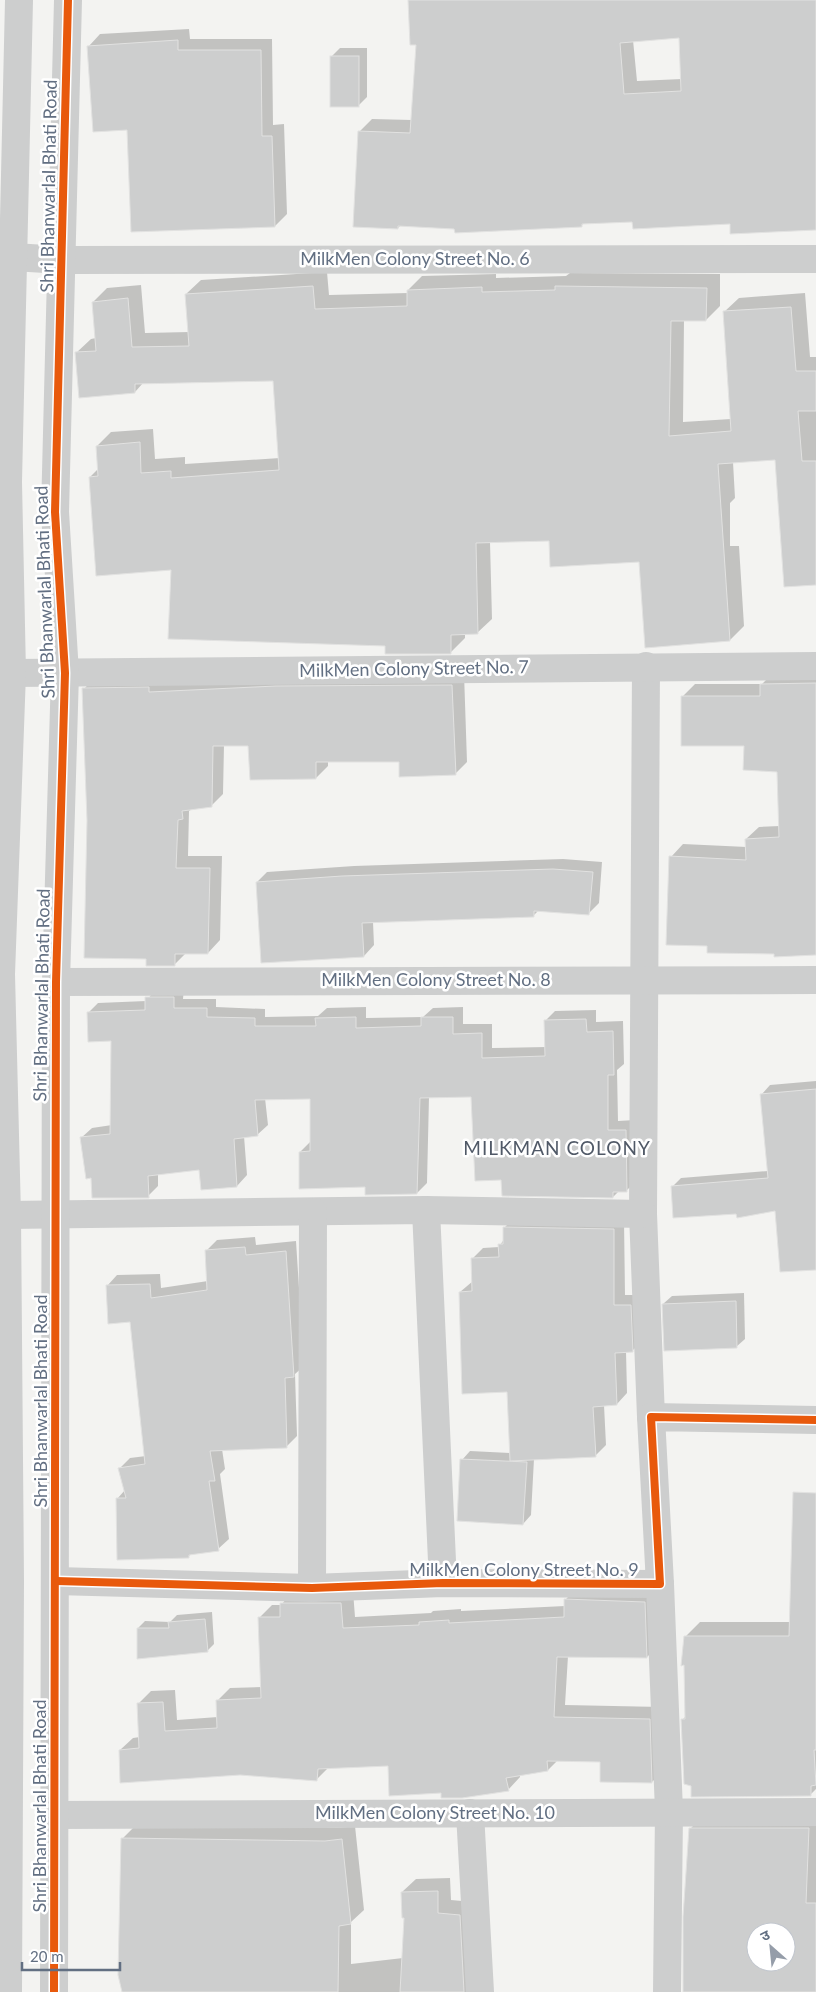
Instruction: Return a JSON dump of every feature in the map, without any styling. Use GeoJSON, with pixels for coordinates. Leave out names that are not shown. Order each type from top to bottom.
{"type":"FeatureCollection","features":[{"type":"Feature","properties":{"kind":"street","name":"Shri Bhanwarlal Bhati Road"},"geometry":{"type":"LineString","coordinates":[[8,1992],[5,1552],[7,1215],[1,974],[12,673],[4,481],[13,257],[19,0]]}},
{"type":"Feature","properties":{"kind":"street","name":"Shri Bhanwarlal Bhati Road"},"geometry":{"type":"LineString","coordinates":[[54,1992],[56,982],[65,673],[55,512],[68,0]]}},
{"type":"Feature","properties":{"kind":"street","name":"MilkMen Colony Street No. 6"},"geometry":{"type":"LineString","coordinates":[[13,257],[62,260],[816,259]]}},
{"type":"Feature","properties":{"kind":"street","name":"MilkMen Colony Street No. 9"},"geometry":{"type":"LineString","coordinates":[[56,1581],[312,1588],[443,1583],[660,1584],[643,1214],[646,666]]}},
{"type":"Feature","properties":{"kind":"street","name":"MilkMen Colony Street No. 7"},"geometry":{"type":"LineString","coordinates":[[12,673],[816,666]]}},
{"type":"Feature","properties":{"kind":"street","name":"MilkMen Colony Street No. 8"},"geometry":{"type":"LineString","coordinates":[[56,982],[816,980]]}},
{"type":"Feature","properties":{"kind":"street"},"geometry":{"type":"LineString","coordinates":[[7,1215],[55,1216],[426,1210],[643,1214]]}},
{"type":"Feature","properties":{"kind":"street"},"geometry":{"type":"LineString","coordinates":[[426,1210],[443,1583]]}},
{"type":"Feature","properties":{"kind":"street"},"geometry":{"type":"LineString","coordinates":[[312,1588],[313,1212]]}},
{"type":"Feature","properties":{"kind":"street"},"geometry":{"type":"LineString","coordinates":[[651,1417],[816,1420]]}},
{"type":"Feature","properties":{"kind":"street"},"geometry":{"type":"LineString","coordinates":[[660,1584],[668,1811],[667,1992]]}},
{"type":"Feature","properties":{"kind":"street","name":"MilkMen Colony Street No. 10"},"geometry":{"type":"LineString","coordinates":[[54,1814],[816,1812]]}},
{"type":"Feature","properties":{"kind":"street"},"geometry":{"type":"LineString","coordinates":[[470,1813],[480,1992]]}},
{"type":"Feature","properties":{"kind":"building"},"geometry":{"type":"Polygon","coordinates":[[[408,0],[816,0],[816,230],[730,234],[730,224],[633,229],[632,222],[582,224],[582,227],[455,233],[454,229],[398,226],[398,229],[353,227],[358,131],[410,133],[416,45],[410,45],[408,0]],[[679,38],[620,43],[624,94],[681,91],[679,38]]]}},
{"type":"Feature","properties":{"kind":"building"},"geometry":{"type":"Polygon","coordinates":[[[178,40],[178,50],[261,50],[262,136],[272,136],[275,227],[131,232],[127,130],[93,132],[87,46],[178,40]]]}},
{"type":"Feature","properties":{"kind":"building"},"geometry":{"type":"Polygon","coordinates":[[[330,56],[359,56],[359,107],[330,107],[330,56]]]}},
{"type":"Feature","properties":{"kind":"building"},"geometry":{"type":"Polygon","coordinates":[[[313,286],[315,309],[407,306],[407,290],[482,287],[482,292],[555,290],[555,286],[707,288],[706,321],[671,321],[669,436],[731,431],[723,311],[791,307],[796,371],[816,371],[816,411],[798,411],[802,461],[816,461],[816,585],[784,587],[775,460],[718,464],[730,641],[645,648],[639,562],[550,567],[549,541],[476,543],[478,634],[451,635],[451,654],[385,654],[385,646],[168,639],[171,570],[96,576],[89,477],[98,476],[96,446],[140,442],[141,473],[171,471],[171,478],[279,470],[273,381],[135,384],[135,393],[79,398],[75,352],[96,351],[92,302],[128,298],[132,347],[189,346],[185,294],[313,286]]]}},
{"type":"Feature","properties":{"kind":"building"},"geometry":{"type":"Polygon","coordinates":[[[816,683],[816,955],[774,957],[774,954],[707,953],[707,946],[666,945],[669,856],[746,860],[745,839],[779,837],[777,772],[743,770],[744,746],[681,746],[681,696],[760,696],[760,684],[816,683]]]}},
{"type":"Feature","properties":{"kind":"building"},"geometry":{"type":"Polygon","coordinates":[[[452,685],[456,775],[399,777],[399,762],[316,762],[316,779],[250,780],[248,746],[213,746],[212,807],[182,811],[183,819],[178,820],[176,868],[210,868],[208,954],[175,954],[175,966],[146,966],[146,959],[84,958],[87,821],[82,688],[149,687],[149,692],[276,686],[452,685]]]}},
{"type":"Feature","properties":{"kind":"building"},"geometry":{"type":"Polygon","coordinates":[[[553,869],[593,872],[589,915],[534,911],[534,917],[362,923],[364,957],[261,963],[256,882],[342,876],[553,869]]]}},
{"type":"Feature","properties":{"kind":"building"},"geometry":{"type":"Polygon","coordinates":[[[145,997],[174,997],[174,1008],[207,1008],[207,1017],[255,1018],[255,1026],[316,1026],[315,1018],[356,1017],[356,1028],[421,1026],[421,1017],[453,1017],[453,1034],[482,1033],[482,1058],[545,1056],[544,1020],[586,1019],[587,1032],[613,1031],[614,1075],[608,1075],[608,1130],[626,1130],[627,1192],[613,1192],[613,1198],[502,1196],[501,1180],[475,1181],[471,1097],[420,1098],[417,1194],[365,1195],[365,1187],[299,1189],[299,1152],[310,1151],[310,1099],[255,1100],[258,1136],[234,1139],[237,1187],[201,1190],[199,1170],[148,1176],[149,1198],[92,1198],[91,1178],[86,1179],[80,1137],[110,1134],[111,1041],[88,1042],[87,1012],[145,1010],[145,997]]]}},
{"type":"Feature","properties":{"kind":"building"},"geometry":{"type":"Polygon","coordinates":[[[816,1089],[816,1270],[780,1272],[775,1211],[737,1218],[736,1214],[673,1218],[671,1186],[768,1178],[760,1094],[816,1089]]]}},
{"type":"Feature","properties":{"kind":"building"},"geometry":{"type":"Polygon","coordinates":[[[503,1227],[614,1229],[614,1305],[631,1305],[633,1352],[615,1353],[617,1405],[593,1407],[596,1457],[510,1461],[507,1392],[462,1394],[459,1292],[472,1291],[471,1258],[499,1257],[498,1244],[503,1244],[503,1227]]]}},
{"type":"Feature","properties":{"kind":"building"},"geometry":{"type":"Polygon","coordinates":[[[245,1247],[246,1255],[286,1251],[294,1377],[285,1378],[287,1448],[210,1451],[215,1481],[209,1481],[219,1551],[189,1555],[189,1558],[117,1560],[116,1498],[126,1498],[118,1468],[145,1464],[130,1322],[108,1324],[106,1285],[150,1284],[151,1298],[207,1290],[205,1250],[245,1247]]]}},
{"type":"Feature","properties":{"kind":"building"},"geometry":{"type":"Polygon","coordinates":[[[736,1301],[737,1348],[664,1351],[662,1304],[736,1301]]]}},
{"type":"Feature","properties":{"kind":"building"},"geometry":{"type":"Polygon","coordinates":[[[460,1459],[527,1462],[523,1525],[457,1521],[460,1459]]]}},
{"type":"Feature","properties":{"kind":"building"},"geometry":{"type":"Polygon","coordinates":[[[793,1492],[816,1493],[816,1750],[814,1750],[816,1785],[811,1786],[811,1796],[691,1797],[691,1786],[684,1784],[681,1719],[685,1719],[684,1665],[681,1666],[684,1636],[789,1636],[793,1492]]]}},
{"type":"Feature","properties":{"kind":"building"},"geometry":{"type":"Polygon","coordinates":[[[564,1599],[645,1602],[647,1658],[557,1657],[554,1717],[650,1719],[652,1783],[600,1782],[600,1762],[547,1761],[548,1771],[506,1778],[509,1791],[462,1798],[441,1798],[441,1793],[389,1796],[388,1766],[318,1769],[317,1781],[240,1775],[120,1783],[119,1750],[139,1748],[137,1703],[163,1702],[165,1731],[217,1728],[216,1700],[261,1698],[258,1617],[280,1617],[280,1603],[341,1603],[343,1628],[419,1625],[419,1622],[449,1620],[449,1623],[564,1617],[564,1599]]]}},
{"type":"Feature","properties":{"kind":"building"},"geometry":{"type":"Polygon","coordinates":[[[205,1619],[208,1652],[137,1659],[137,1628],[169,1628],[168,1622],[205,1619]]]}},
{"type":"Feature","properties":{"kind":"building"},"geometry":{"type":"Polygon","coordinates":[[[689,1828],[809,1828],[806,1903],[816,1903],[816,1992],[683,1992],[683,1917],[689,1828]]]}},
{"type":"Feature","properties":{"kind":"building"},"geometry":{"type":"Polygon","coordinates":[[[121,1838],[325,1841],[342,1839],[351,1924],[339,1926],[338,1992],[122,1992],[118,1975],[121,1838]]]}},
{"type":"Feature","properties":{"kind":"building"},"geometry":{"type":"Polygon","coordinates":[[[438,1891],[438,1913],[460,1915],[464,1992],[400,1992],[404,1918],[402,1918],[401,1892],[438,1891]]]}},
{"type":"Feature","properties":{"kind":"cycle path"},"geometry":{"type":"LineString","coordinates":[[54,1992],[56,982],[65,673],[55,512],[68,0]]}},
{"type":"Feature","properties":{"kind":"cycle path"},"geometry":{"type":"LineString","coordinates":[[56,1581],[312,1588],[443,1583],[660,1584],[651,1417],[816,1420]]}},
{"type":"Feature","properties":{"kind":"district","name":"MILKMAN COLONY"},"geometry":{"type":"Point","coordinates":[557,1148]}}]}
